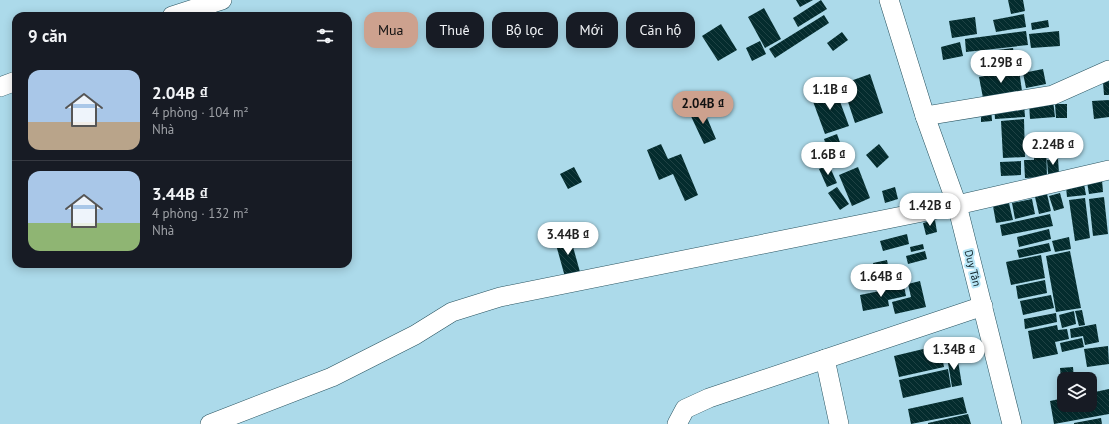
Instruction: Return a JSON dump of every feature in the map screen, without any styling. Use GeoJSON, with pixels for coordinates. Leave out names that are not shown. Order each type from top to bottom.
{"type":"FeatureCollection","features":[{"type":"Feature","properties":{"kind":"street"},"geometry":{"type":"LineString","coordinates":[[184,12],[222,0]]}},
{"type":"Feature","properties":{"kind":"street","name":"Duy Tân"},"geometry":{"type":"LineString","coordinates":[[889,0],[925,116],[957,205],[1012,424]]}},
{"type":"Feature","properties":{"kind":"street"},"geometry":{"type":"LineString","coordinates":[[925,116],[1053,95],[1109,70]]}},
{"type":"Feature","properties":{"kind":"street"},"geometry":{"type":"LineString","coordinates":[[0,87],[12,82]]}},
{"type":"Feature","properties":{"kind":"street"},"geometry":{"type":"LineString","coordinates":[[210,424],[332,377],[415,335],[452,312],[500,297],[957,205],[1109,170]]}},
{"type":"Feature","properties":{"kind":"street"},"geometry":{"type":"LineString","coordinates":[[677,424],[685,409],[709,398],[983,306]]}},
{"type":"Feature","properties":{"kind":"street"},"geometry":{"type":"LineString","coordinates":[[825,359],[839,424]]}},
{"type":"Feature","properties":{"kind":"building"},"geometry":{"type":"Polygon","coordinates":[[[796,0],[813,0],[800,7],[796,0]]]}},
{"type":"Feature","properties":{"kind":"building"},"geometry":{"type":"Polygon","coordinates":[[[821,0],[827,9],[798,27],[793,18],[821,0]]]}},
{"type":"Feature","properties":{"kind":"building"},"geometry":{"type":"Polygon","coordinates":[[[1008,0],[1023,0],[1025,11],[1011,14],[1008,0]]]}},
{"type":"Feature","properties":{"kind":"building"},"geometry":{"type":"Polygon","coordinates":[[[764,8],[781,39],[765,48],[748,17],[764,8]]]}},
{"type":"Feature","properties":{"kind":"building"},"geometry":{"type":"Polygon","coordinates":[[[1024,14],[1026,27],[996,32],[993,20],[1024,14]]]}},
{"type":"Feature","properties":{"kind":"building"},"geometry":{"type":"Polygon","coordinates":[[[824,15],[829,23],[775,58],[769,49],[824,15]]]}},
{"type":"Feature","properties":{"kind":"building"},"geometry":{"type":"Polygon","coordinates":[[[975,17],[977,34],[952,38],[949,21],[975,17]]]}},
{"type":"Feature","properties":{"kind":"building"},"geometry":{"type":"Polygon","coordinates":[[[1048,20],[1049,27],[1032,30],[1031,23],[1048,20]]]}},
{"type":"Feature","properties":{"kind":"building"},"geometry":{"type":"Polygon","coordinates":[[[721,24],[737,50],[718,61],[702,36],[721,24]]]}},
{"type":"Feature","properties":{"kind":"building"},"geometry":{"type":"Polygon","coordinates":[[[1026,31],[1028,45],[966,52],[965,39],[1026,31]]]}},
{"type":"Feature","properties":{"kind":"building"},"geometry":{"type":"Polygon","coordinates":[[[1059,31],[1060,46],[1031,48],[1029,34],[1059,31]]]}},
{"type":"Feature","properties":{"kind":"building"},"geometry":{"type":"Polygon","coordinates":[[[842,32],[848,40],[833,51],[827,43],[842,32]]]}},
{"type":"Feature","properties":{"kind":"building"},"geometry":{"type":"Polygon","coordinates":[[[760,41],[766,54],[752,61],[746,48],[760,41]]]}},
{"type":"Feature","properties":{"kind":"building"},"geometry":{"type":"Polygon","coordinates":[[[960,42],[963,56],[943,60],[941,47],[960,42]]]}},
{"type":"Feature","properties":{"kind":"building"},"geometry":{"type":"Polygon","coordinates":[[[1013,48],[1016,67],[977,71],[975,53],[1013,48]]]}},
{"type":"Feature","properties":{"kind":"building"},"geometry":{"type":"Polygon","coordinates":[[[1043,69],[1046,84],[1026,88],[1023,73],[1043,69]]]}},
{"type":"Feature","properties":{"kind":"building"},"geometry":{"type":"Polygon","coordinates":[[[1019,70],[1022,91],[983,98],[979,77],[1019,70]]]}},
{"type":"Feature","properties":{"kind":"building"},"geometry":{"type":"Polygon","coordinates":[[[870,74],[883,113],[855,123],[842,84],[870,74]]]}},
{"type":"Feature","properties":{"kind":"building"},"geometry":{"type":"Polygon","coordinates":[[[1109,81],[1109,95],[1104,95],[1103,82],[1109,81]]]}},
{"type":"Feature","properties":{"kind":"building"},"geometry":{"type":"Polygon","coordinates":[[[835,88],[849,126],[825,134],[811,96],[835,88]]]}},
{"type":"Feature","properties":{"kind":"building"},"geometry":{"type":"Polygon","coordinates":[[[1053,100],[1055,117],[1030,119],[1029,102],[1053,100]]]}},
{"type":"Feature","properties":{"kind":"building"},"geometry":{"type":"Polygon","coordinates":[[[1109,100],[1109,117],[1094,119],[1092,101],[1109,100]]]}},
{"type":"Feature","properties":{"kind":"building"},"geometry":{"type":"Polygon","coordinates":[[[1024,104],[1025,117],[995,119],[994,105],[1024,104]]]}},
{"type":"Feature","properties":{"kind":"building"},"geometry":{"type":"Polygon","coordinates":[[[1055,104],[1067,104],[1067,118],[1056,118],[1055,104]]]}},
{"type":"Feature","properties":{"kind":"building"},"geometry":{"type":"Polygon","coordinates":[[[702,106],[716,139],[704,144],[689,112],[702,106]]]}},
{"type":"Feature","properties":{"kind":"building"},"geometry":{"type":"Polygon","coordinates":[[[991,108],[992,121],[981,122],[981,109],[991,108]]]}},
{"type":"Feature","properties":{"kind":"building"},"geometry":{"type":"Polygon","coordinates":[[[1024,119],[1025,157],[1003,158],[1001,121],[1024,119]]]}},
{"type":"Feature","properties":{"kind":"building"},"geometry":{"type":"Polygon","coordinates":[[[837,134],[842,148],[828,152],[824,139],[837,134]]]}},
{"type":"Feature","properties":{"kind":"building"},"geometry":{"type":"Polygon","coordinates":[[[1046,143],[1047,177],[1025,178],[1024,160],[1034,160],[1034,144],[1046,143]]]}},
{"type":"Feature","properties":{"kind":"building"},"geometry":{"type":"Polygon","coordinates":[[[661,144],[668,159],[681,154],[698,195],[685,201],[673,174],[659,180],[647,150],[661,144]]]}},
{"type":"Feature","properties":{"kind":"building"},"geometry":{"type":"Polygon","coordinates":[[[879,144],[889,157],[877,168],[866,155],[879,144]]]}},
{"type":"Feature","properties":{"kind":"building"},"geometry":{"type":"Polygon","coordinates":[[[1058,159],[1059,173],[1048,174],[1047,160],[1058,159]]]}},
{"type":"Feature","properties":{"kind":"building"},"geometry":{"type":"Polygon","coordinates":[[[1021,161],[1021,175],[1001,176],[1000,162],[1021,161]]]}},
{"type":"Feature","properties":{"kind":"building"},"geometry":{"type":"Polygon","coordinates":[[[829,165],[837,183],[827,187],[819,169],[829,165]]]}},
{"type":"Feature","properties":{"kind":"building"},"geometry":{"type":"Polygon","coordinates":[[[574,167],[582,182],[568,189],[560,174],[574,167]]]}},
{"type":"Feature","properties":{"kind":"building"},"geometry":{"type":"Polygon","coordinates":[[[858,167],[870,198],[852,206],[839,175],[858,167]]]}},
{"type":"Feature","properties":{"kind":"building"},"geometry":{"type":"Polygon","coordinates":[[[1102,180],[1103,192],[1089,194],[1087,182],[1102,180]]]}},
{"type":"Feature","properties":{"kind":"building"},"geometry":{"type":"Polygon","coordinates":[[[1084,184],[1086,195],[1067,197],[1066,187],[1084,184]]]}},
{"type":"Feature","properties":{"kind":"building"},"geometry":{"type":"Polygon","coordinates":[[[837,187],[849,204],[840,210],[828,193],[837,187]]]}},
{"type":"Feature","properties":{"kind":"building"},"geometry":{"type":"Polygon","coordinates":[[[895,187],[898,199],[885,203],[882,191],[895,187]]]}},
{"type":"Feature","properties":{"kind":"building"},"geometry":{"type":"Polygon","coordinates":[[[1060,193],[1064,208],[1054,211],[1049,196],[1060,193]]]}},
{"type":"Feature","properties":{"kind":"building"},"geometry":{"type":"Polygon","coordinates":[[[1047,194],[1051,211],[1039,214],[1035,197],[1047,194]]]}},
{"type":"Feature","properties":{"kind":"building"},"geometry":{"type":"Polygon","coordinates":[[[1104,197],[1108,234],[1093,236],[1089,199],[1104,197]]]}},
{"type":"Feature","properties":{"kind":"building"},"geometry":{"type":"Polygon","coordinates":[[[1085,198],[1090,238],[1075,241],[1069,200],[1085,198]]]}},
{"type":"Feature","properties":{"kind":"building"},"geometry":{"type":"Polygon","coordinates":[[[1032,199],[1035,214],[1015,219],[1012,203],[1032,199]]]}},
{"type":"Feature","properties":{"kind":"building"},"geometry":{"type":"Polygon","coordinates":[[[1009,203],[1013,220],[996,223],[993,206],[1009,203]]]}},
{"type":"Feature","properties":{"kind":"building"},"geometry":{"type":"Polygon","coordinates":[[[1050,214],[1053,226],[1002,236],[1000,225],[1050,214]]]}},
{"type":"Feature","properties":{"kind":"building"},"geometry":{"type":"Polygon","coordinates":[[[935,220],[937,232],[926,235],[923,223],[935,220]]]}},
{"type":"Feature","properties":{"kind":"building"},"geometry":{"type":"Polygon","coordinates":[[[1049,229],[1051,239],[1019,247],[1017,237],[1049,229]]]}},
{"type":"Feature","properties":{"kind":"building"},"geometry":{"type":"Polygon","coordinates":[[[907,234],[909,244],[883,251],[880,241],[907,234]]]}},
{"type":"Feature","properties":{"kind":"building"},"geometry":{"type":"Polygon","coordinates":[[[570,236],[580,272],[565,277],[555,241],[570,236]]]}},
{"type":"Feature","properties":{"kind":"building"},"geometry":{"type":"Polygon","coordinates":[[[1069,237],[1071,249],[1055,252],[1052,241],[1069,237]]]}},
{"type":"Feature","properties":{"kind":"building"},"geometry":{"type":"Polygon","coordinates":[[[1049,243],[1051,251],[1019,258],[1017,250],[1049,243]]]}},
{"type":"Feature","properties":{"kind":"building"},"geometry":{"type":"Polygon","coordinates":[[[923,244],[924,249],[911,252],[910,247],[923,244]]]}},
{"type":"Feature","properties":{"kind":"building"},"geometry":{"type":"Polygon","coordinates":[[[925,251],[927,259],[908,264],[906,256],[925,251]]]}},
{"type":"Feature","properties":{"kind":"building"},"geometry":{"type":"Polygon","coordinates":[[[1070,251],[1081,308],[1056,312],[1046,256],[1070,251]]]}},
{"type":"Feature","properties":{"kind":"building"},"geometry":{"type":"Polygon","coordinates":[[[1041,255],[1045,278],[1011,285],[1006,262],[1041,255]]]}},
{"type":"Feature","properties":{"kind":"building"},"geometry":{"type":"Polygon","coordinates":[[[887,260],[890,275],[876,279],[873,263],[887,260]]]}},
{"type":"Feature","properties":{"kind":"building"},"geometry":{"type":"Polygon","coordinates":[[[1045,280],[1047,293],[1018,299],[1016,286],[1045,280]]]}},
{"type":"Feature","properties":{"kind":"building"},"geometry":{"type":"Polygon","coordinates":[[[920,281],[926,307],[895,314],[892,302],[911,297],[908,284],[920,281]]]}},
{"type":"Feature","properties":{"kind":"building"},"geometry":{"type":"Polygon","coordinates":[[[904,286],[906,296],[888,300],[889,306],[863,311],[860,295],[904,286]]]}},
{"type":"Feature","properties":{"kind":"building"},"geometry":{"type":"Polygon","coordinates":[[[1051,295],[1054,308],[1023,315],[1020,301],[1051,295]]]}},
{"type":"Feature","properties":{"kind":"building"},"geometry":{"type":"Polygon","coordinates":[[[1082,310],[1085,325],[1079,326],[1075,311],[1082,310]]]}},
{"type":"Feature","properties":{"kind":"building"},"geometry":{"type":"Polygon","coordinates":[[[1074,311],[1076,324],[1062,328],[1059,315],[1074,311]]]}},
{"type":"Feature","properties":{"kind":"building"},"geometry":{"type":"Polygon","coordinates":[[[1056,313],[1057,322],[1025,329],[1024,319],[1056,313]]]}},
{"type":"Feature","properties":{"kind":"building"},"geometry":{"type":"Polygon","coordinates":[[[1096,324],[1099,342],[1085,345],[1083,336],[1071,338],[1070,329],[1096,324]]]}},
{"type":"Feature","properties":{"kind":"building"},"geometry":{"type":"Polygon","coordinates":[[[1057,325],[1058,330],[1067,329],[1069,339],[1055,342],[1058,354],[1033,359],[1028,331],[1057,325]]]}},
{"type":"Feature","properties":{"kind":"building"},"geometry":{"type":"Polygon","coordinates":[[[1082,338],[1084,347],[1062,352],[1060,343],[1082,338]]]}},
{"type":"Feature","properties":{"kind":"building"},"geometry":{"type":"Polygon","coordinates":[[[940,345],[944,367],[899,377],[894,356],[940,345]]]}},
{"type":"Feature","properties":{"kind":"building"},"geometry":{"type":"Polygon","coordinates":[[[1108,346],[1109,364],[1087,367],[1084,349],[1108,346]]]}},
{"type":"Feature","properties":{"kind":"building"},"geometry":{"type":"Polygon","coordinates":[[[957,355],[962,385],[952,387],[947,357],[957,355]]]}},
{"type":"Feature","properties":{"kind":"building"},"geometry":{"type":"Polygon","coordinates":[[[1073,367],[1073,372],[1060,372],[1060,368],[1073,367]]]}},
{"type":"Feature","properties":{"kind":"building"},"geometry":{"type":"Polygon","coordinates":[[[948,369],[951,387],[903,398],[899,380],[948,369]]]}},
{"type":"Feature","properties":{"kind":"building"},"geometry":{"type":"Polygon","coordinates":[[[1109,389],[1109,414],[1054,424],[1050,401],[1057,400],[1057,412],[1097,412],[1097,392],[1109,389]]]}},
{"type":"Feature","properties":{"kind":"building"},"geometry":{"type":"Polygon","coordinates":[[[963,397],[967,413],[911,424],[908,409],[963,397]]]}},
{"type":"Feature","properties":{"kind":"building"},"geometry":{"type":"Polygon","coordinates":[[[968,414],[971,424],[928,424],[928,423],[968,414]]]}},
{"type":"Feature","properties":{"kind":"building"},"geometry":{"type":"Polygon","coordinates":[[[1101,418],[1102,424],[1074,424],[1074,423],[1101,418]]]}}]}
